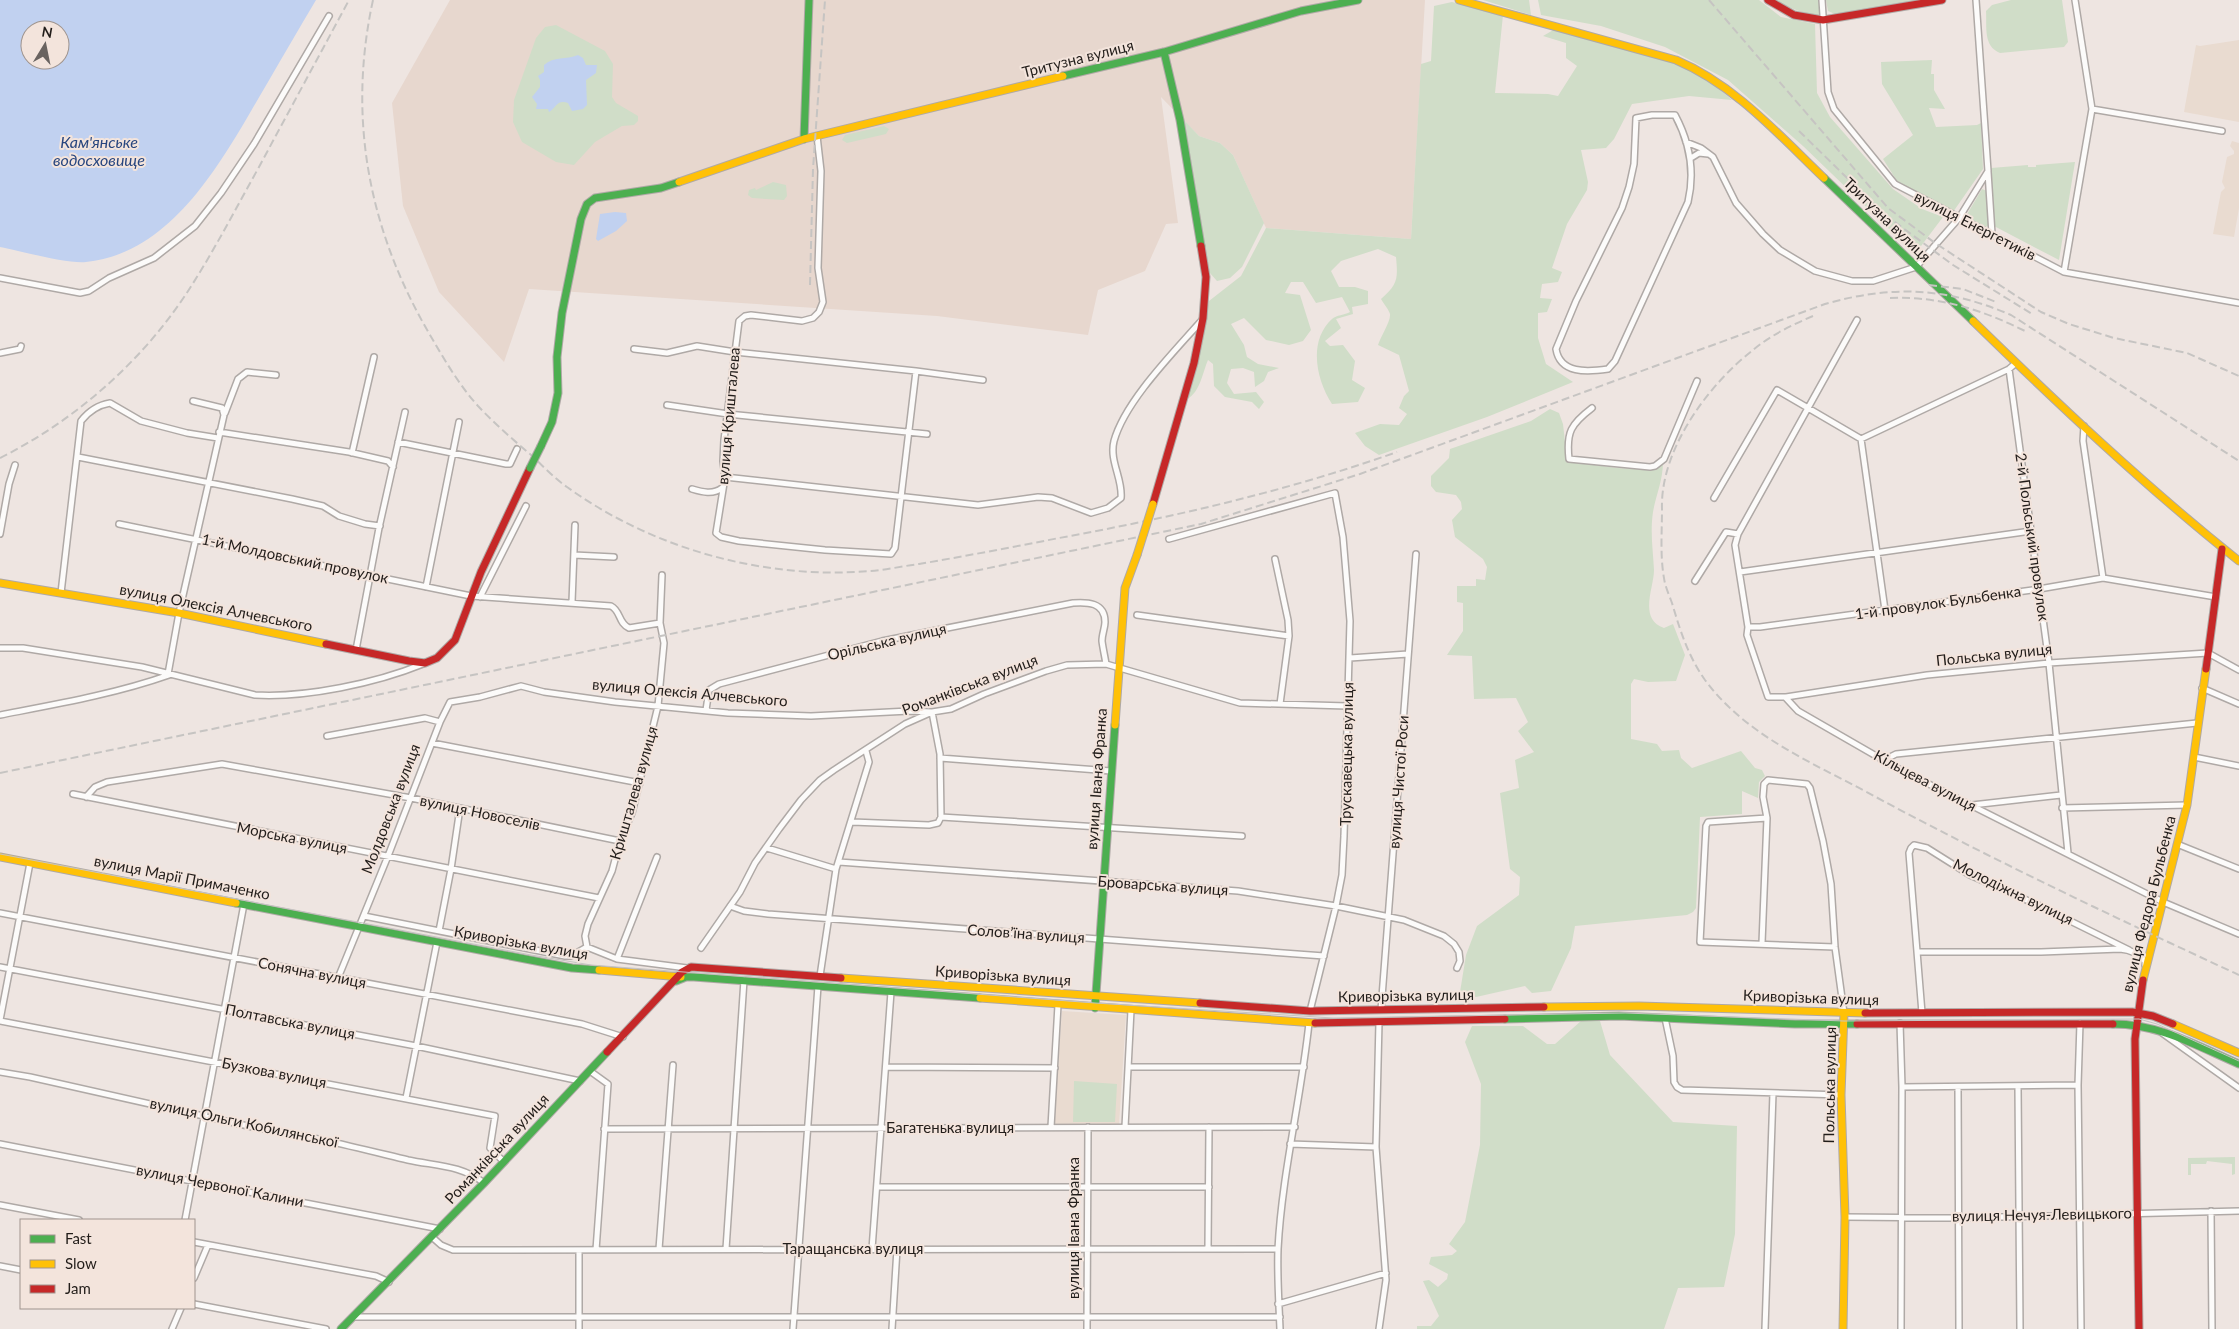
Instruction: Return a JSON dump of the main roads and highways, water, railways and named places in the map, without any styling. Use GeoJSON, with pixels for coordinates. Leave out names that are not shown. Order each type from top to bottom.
{"type":"FeatureCollection","features":[{"type":"Feature","properties":{"kind":"main road"},"geometry":{"type":"LineString","coordinates":[[804,139],[809,0]]}},
{"type":"Feature","properties":{"kind":"main road","name":"Тритузна вулиця"},"geometry":{"type":"LineString","coordinates":[[425,662],[437,658],[456,640],[471,596],[552,422],[558,393],[557,357],[562,314],[583,211],[587,204],[595,198],[661,188],[804,139],[1164,52],[1301,10],[1358,0]]}},
{"type":"Feature","properties":{"kind":"main road","name":"Тритузна вулиця"},"geometry":{"type":"LineString","coordinates":[[1459,0],[1676,60],[1702,70],[1730,90],[1764,120],[2084,426],[2239,561]]}},
{"type":"Feature","properties":{"kind":"main road"},"geometry":{"type":"LineString","coordinates":[[1768,0],[1792,15],[1807,20],[1823,20],[1942,0]]}},
{"type":"Feature","properties":{"kind":"main road","name":"вулиця Івана Франка"},"geometry":{"type":"LineString","coordinates":[[1095,1008],[1125,588],[1181,412],[1204,318],[1206,277],[1180,120],[1164,52]]}},
{"type":"Feature","properties":{"kind":"main road","name":"вулиця Федора Бульбенка"},"geometry":{"type":"LineString","coordinates":[[2139,1329],[2135,1059],[2139,1012],[2146,968],[2187,805],[2222,548]]}},
{"type":"Feature","properties":{"kind":"main road","name":"вулиця Олексія Алчевського"},"geometry":{"type":"LineString","coordinates":[[0,583],[179,613],[408,661],[425,662]]}},
{"type":"Feature","properties":{"kind":"main road","name":"вулиця Марії Примаченко"},"geometry":{"type":"LineString","coordinates":[[0,858],[360,926]]}},
{"type":"Feature","properties":{"kind":"main road","name":"Криворізька вулиця"},"geometry":{"type":"LineString","coordinates":[[360,926],[572,968],[1309,1023],[1619,1016],[1844,1024],[2138,1024],[2155,1028],[2239,1064]]}},
{"type":"Feature","properties":{"kind":"main road","name":"Криворізька вулиця"},"geometry":{"type":"LineString","coordinates":[[678,977],[688,968],[696,966],[1310,1012],[1640,1006],[1844,1013],[2139,1012],[2153,1016],[2239,1053]]}},
{"type":"Feature","properties":{"kind":"main road"},"geometry":{"type":"LineString","coordinates":[[670,985],[678,977]]}},
{"type":"Feature","properties":{"kind":"main road","name":"Криворізька вулиця"},"geometry":{"type":"LineString","coordinates":[[670,985],[686,977]]}},
{"type":"Feature","properties":{"kind":"main road","name":"Романківська вулиця"},"geometry":{"type":"LineString","coordinates":[[341,1329],[484,1183],[670,985]]}},
{"type":"Feature","properties":{"kind":"main road","name":"Польська вулиця"},"geometry":{"type":"LineString","coordinates":[[1843,1329],[1845,1217],[1842,1095],[1844,1013]]}},
{"type":"Feature","properties":{"kind":"water","name":"Кам'янське водосховище"},"geometry":{"type":"Polygon","coordinates":[[[0,0],[316,0],[235,138],[196,194],[173,219],[147,240],[118,255],[86,262],[56,259],[0,247],[0,0]]]}},
{"type":"Feature","properties":{"kind":"water"},"geometry":{"type":"Polygon","coordinates":[[[578,55],[583,58],[586,65],[597,65],[596,73],[586,80],[587,105],[583,109],[572,111],[568,103],[561,102],[549,112],[548,109],[536,109],[537,104],[532,97],[540,87],[538,76],[544,72],[544,65],[552,60],[578,55]]]}},
{"type":"Feature","properties":{"kind":"water"},"geometry":{"type":"Polygon","coordinates":[[[626,213],[627,221],[616,231],[598,241],[596,239],[600,214],[626,213]]]}},
{"type":"Feature","properties":{"kind":"tram line"},"geometry":{"type":"LineString","coordinates":[[0,854],[591,965],[1095,1003],[1333,1018],[1625,1013],[1844,1021],[2139,1019],[2157,1024],[2239,1061]]}},
{"type":"Feature","properties":{"kind":"railway"},"geometry":{"type":"LineString","coordinates":[[0,458],[55,426],[106,386],[152,340],[172,314],[217,243],[349,0]]}},
{"type":"Feature","properties":{"kind":"railway"},"geometry":{"type":"LineString","coordinates":[[373,0],[365,44],[362,88],[364,131],[369,173],[378,215],[392,256],[409,296],[452,372],[484,412],[562,483],[600,509],[636,528],[711,556],[751,565],[830,573],[876,570],[919,564],[1102,530],[1187,512],[1272,491],[1397,452]]}},
{"type":"Feature","properties":{"kind":"railway"},"geometry":{"type":"LineString","coordinates":[[810,285],[813,169],[825,0]]}},
{"type":"Feature","properties":{"kind":"railway"},"geometry":{"type":"LineString","coordinates":[[1709,0],[1888,208],[1935,243],[2041,312],[2069,324],[2114,338],[2187,353],[2239,376]]}},
{"type":"Feature","properties":{"kind":"railway"},"geometry":{"type":"LineString","coordinates":[[1799,131],[1884,214],[1953,265],[2032,314]]}},
{"type":"Feature","properties":{"kind":"railway"},"geometry":{"type":"LineString","coordinates":[[1929,285],[1963,289],[1996,302]]}},
{"type":"Feature","properties":{"kind":"railway"},"geometry":{"type":"LineString","coordinates":[[0,773],[1201,524],[1360,474],[1825,304],[1873,294],[1896,292],[1941,294],[1964,299],[2011,315],[2239,461]]}},
{"type":"Feature","properties":{"kind":"railway"},"geometry":{"type":"LineString","coordinates":[[1890,298],[1926,299],[1961,306],[1994,317],[2027,332]]}},
{"type":"Feature","properties":{"kind":"railway"},"geometry":{"type":"LineString","coordinates":[[1813,316],[1767,340],[1736,364],[1704,400],[1690,420],[1669,464],[1663,487],[1663,570],[1666,587],[1681,633],[1699,671],[1722,700],[1741,718],[1761,733],[1805,760],[2009,866],[2239,975]]}}]}
